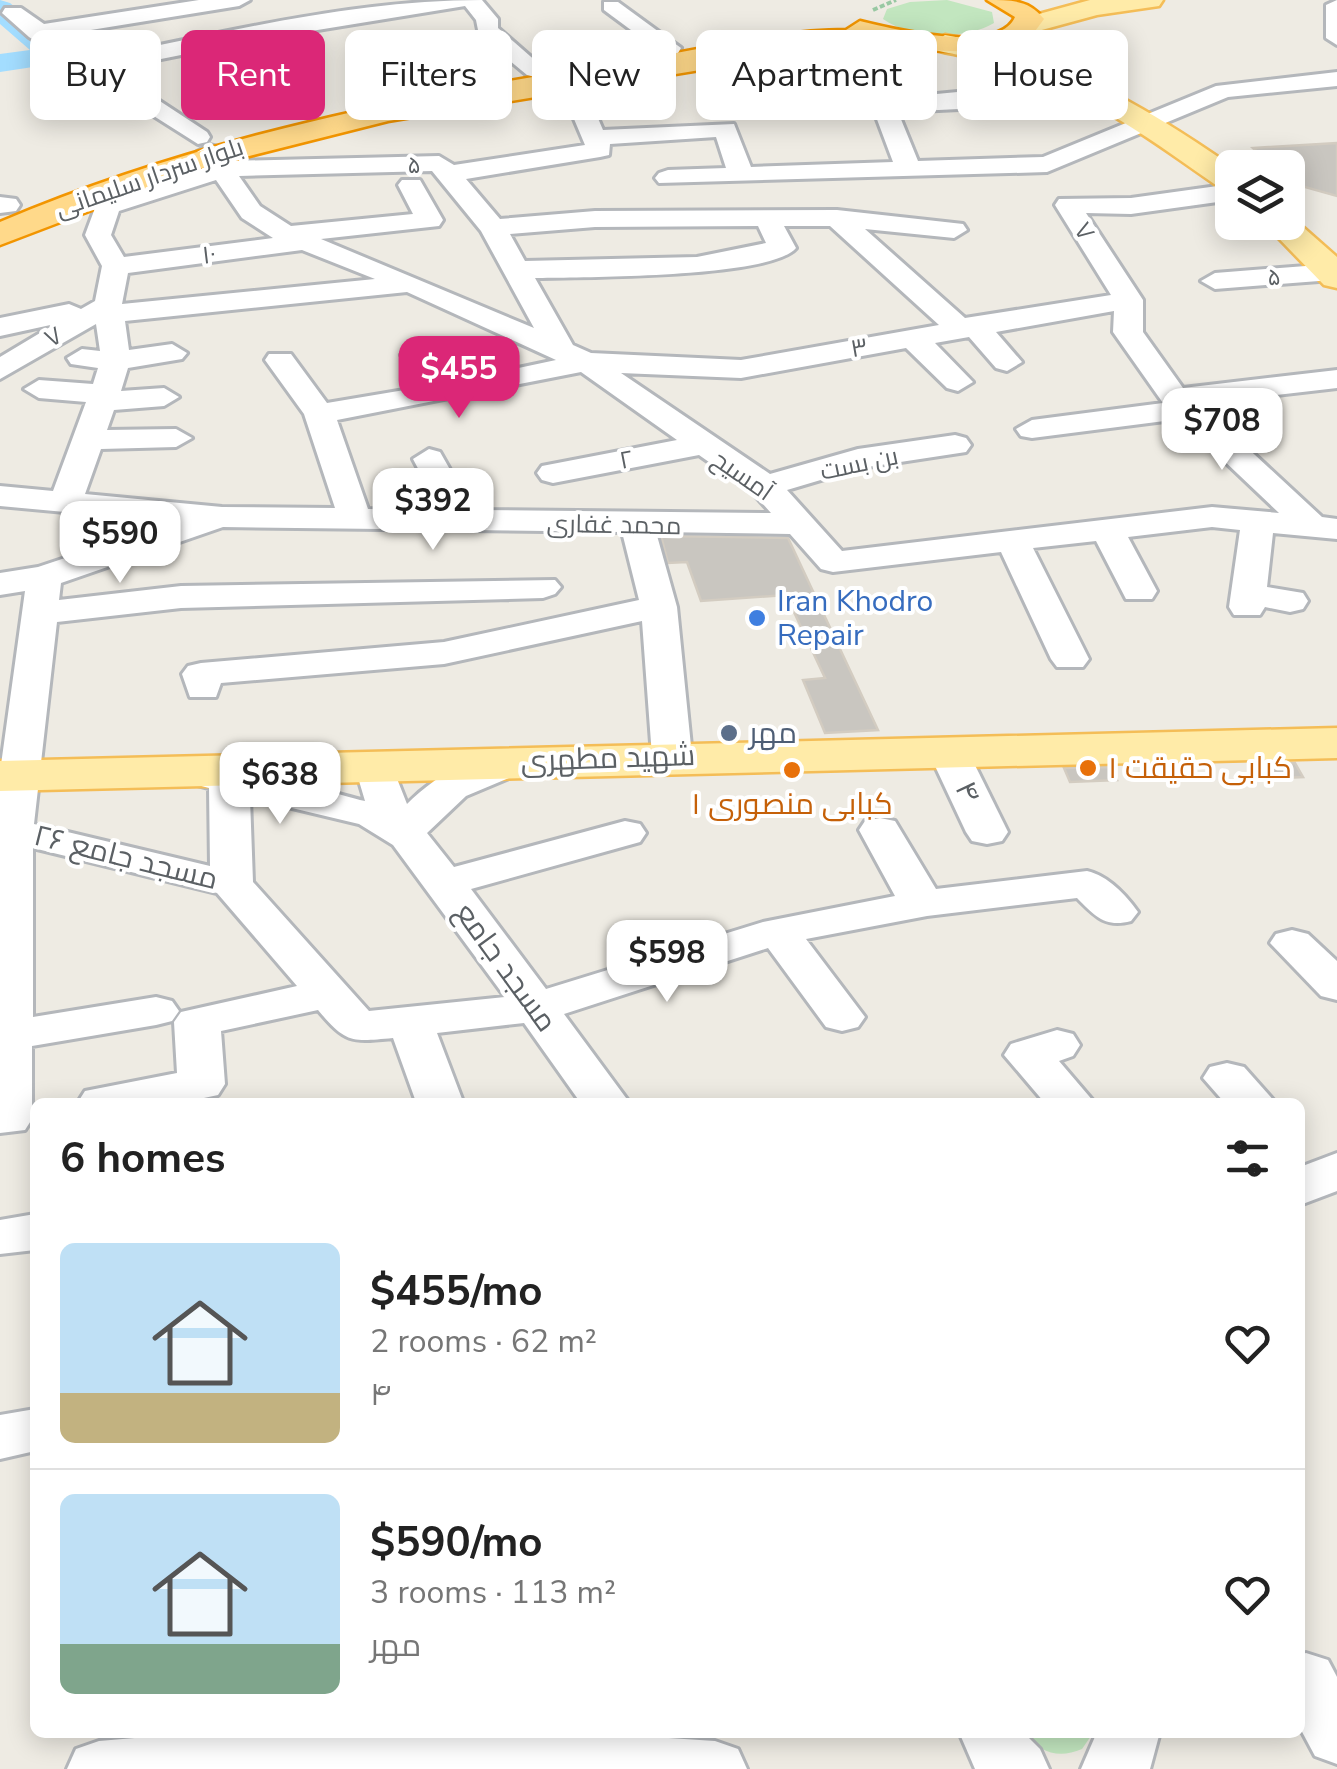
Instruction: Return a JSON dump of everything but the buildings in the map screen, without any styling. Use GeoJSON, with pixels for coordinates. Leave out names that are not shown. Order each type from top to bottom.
{"type":"FeatureCollection","features":[{"type":"Feature","properties":{"kind":"highway"},"geometry":{"type":"LineString","coordinates":[[1002,0],[1025,11],[1030,19],[1025,30]]}},
{"type":"Feature","properties":{"kind":"highway","name":"بلوار سردار سلیمانی"},"geometry":{"type":"LineString","coordinates":[[676,58],[842,21]]}},
{"type":"Feature","properties":{"kind":"highway","name":"بلوار سردار سلیمانی"},"geometry":{"type":"LineString","coordinates":[[676,47],[842,21],[893,40],[945,44]]}},
{"type":"Feature","properties":{"kind":"highway","name":"بلوار سردار سلیمانی"},"geometry":{"type":"LineString","coordinates":[[2,213],[98,191],[344,104],[532,71]]}},
{"type":"Feature","properties":{"kind":"highway","name":"بلوار سردار سلیمانی"},"geometry":{"type":"LineString","coordinates":[[210,153],[372,115],[532,88]]}},
{"type":"Feature","properties":{"kind":"main road"},"geometry":{"type":"LineString","coordinates":[[1043,30],[1095,7],[1148,0]]}},
{"type":"Feature","properties":{"kind":"main road"},"geometry":{"type":"LineString","coordinates":[[945,44],[957,43]]}},
{"type":"Feature","properties":{"kind":"main road"},"geometry":{"type":"LineString","coordinates":[[1128,111],[1215,169]]}},
{"type":"Feature","properties":{"kind":"main road"},"geometry":{"type":"LineString","coordinates":[[1298,240],[1334,275]]}},
{"type":"Feature","properties":{"kind":"main road","name":"شهید مطهری"},"geometry":{"type":"LineString","coordinates":[[10,776],[371,761],[672,756],[818,743],[948,751],[1337,743]]}},
{"type":"Feature","properties":{"kind":"street"},"geometry":{"type":"LineString","coordinates":[[50,30],[239,0]]}},
{"type":"Feature","properties":{"kind":"street"},"geometry":{"type":"LineString","coordinates":[[290,30],[468,0],[488,19],[487,30],[532,68]]}},
{"type":"Feature","properties":{"kind":"street"},"geometry":{"type":"LineString","coordinates":[[645,30],[611,6],[646,0]]}},
{"type":"Feature","properties":{"kind":"street"},"geometry":{"type":"LineString","coordinates":[[1336,6],[1336,34]]}},
{"type":"Feature","properties":{"kind":"street"},"geometry":{"type":"LineString","coordinates":[[13,14],[34,30]]}},
{"type":"Feature","properties":{"kind":"street"},"geometry":{"type":"LineString","coordinates":[[1262,58],[1297,84]]}},
{"type":"Feature","properties":{"kind":"street"},"geometry":{"type":"LineString","coordinates":[[668,178],[1047,164],[1224,91],[1337,80]]}},
{"type":"Feature","properties":{"kind":"street"},"geometry":{"type":"LineString","coordinates":[[909,171],[884,106],[957,102]]}},
{"type":"Feature","properties":{"kind":"street"},"geometry":{"type":"LineString","coordinates":[[161,117],[210,153]]}},
{"type":"Feature","properties":{"kind":"street"},"geometry":{"type":"LineString","coordinates":[[454,182],[600,150],[587,120]]}},
{"type":"Feature","properties":{"kind":"street"},"geometry":{"type":"LineString","coordinates":[[595,138],[724,130],[740,176]]}},
{"type":"Feature","properties":{"kind":"street","name":"۵"},"geometry":{"type":"LineString","coordinates":[[116,266],[98,235],[107,206],[210,153],[438,163],[493,228],[515,270],[574,356]]}},
{"type":"Feature","properties":{"kind":"street","name":"آمسیح"},"geometry":{"type":"LineString","coordinates":[[210,153],[251,212],[295,239],[412,284],[574,356],[765,486],[833,562],[1212,517],[1323,526]]}},
{"type":"Feature","properties":{"kind":"street"},"geometry":{"type":"LineString","coordinates":[[454,182],[520,184]]}},
{"type":"Feature","properties":{"kind":"street"},"geometry":{"type":"LineString","coordinates":[[295,239],[430,220],[410,185]]}},
{"type":"Feature","properties":{"kind":"street","name":"۷"},"geometry":{"type":"LineString","coordinates":[[1215,194],[1131,206],[1068,205],[1129,300],[1128,332],[1181,404],[1266,483],[1323,526]]}},
{"type":"Feature","properties":{"kind":"street"},"geometry":{"type":"LineString","coordinates":[[244,200],[280,196]]}},
{"type":"Feature","properties":{"kind":"street"},"geometry":{"type":"LineString","coordinates":[[493,228],[595,218],[838,218],[954,230]]}},
{"type":"Feature","properties":{"kind":"street"},"geometry":{"type":"LineString","coordinates":[[515,270],[697,265],[782,248],[768,218]]}},
{"type":"Feature","properties":{"kind":"street"},"geometry":{"type":"LineString","coordinates":[[838,218],[1007,362]]}},
{"type":"Feature","properties":{"kind":"street","name":"۱۰"},"geometry":{"type":"LineString","coordinates":[[116,266],[295,239]]}},
{"type":"Feature","properties":{"kind":"street"},"geometry":{"type":"LineString","coordinates":[[67,500],[116,361],[109,309],[116,266]]}},
{"type":"Feature","properties":{"kind":"street","name":"۵"},"geometry":{"type":"LineString","coordinates":[[1215,281],[1334,275]]}},
{"type":"Feature","properties":{"kind":"street"},"geometry":{"type":"LineString","coordinates":[[0,327],[109,309],[412,284]]}},
{"type":"Feature","properties":{"kind":"street","name":"۳"},"geometry":{"type":"LineString","coordinates":[[574,356],[741,368],[1129,300]]}},
{"type":"Feature","properties":{"kind":"street","name":"۷"},"geometry":{"type":"LineString","coordinates":[[0,370],[109,309]]}},
{"type":"Feature","properties":{"kind":"street"},"geometry":{"type":"LineString","coordinates":[[911,337],[958,382]]}},
{"type":"Feature","properties":{"kind":"street"},"geometry":{"type":"LineString","coordinates":[[82,358],[116,361],[172,354]]}},
{"type":"Feature","properties":{"kind":"street"},"geometry":{"type":"LineString","coordinates":[[416,355],[451,375],[490,384]]}},
{"type":"Feature","properties":{"kind":"street"},"geometry":{"type":"LineString","coordinates":[[319,414],[490,384],[574,356]]}},
{"type":"Feature","properties":{"kind":"street"},"geometry":{"type":"LineString","coordinates":[[280,360],[319,414],[355,518]]}},
{"type":"Feature","properties":{"kind":"street"},"geometry":{"type":"LineString","coordinates":[[1032,429],[1337,379]]}},
{"type":"Feature","properties":{"kind":"street"},"geometry":{"type":"LineString","coordinates":[[39,389],[105,397],[164,397]]}},
{"type":"Feature","properties":{"kind":"street"},"geometry":{"type":"LineString","coordinates":[[89,440],[176,438]]}},
{"type":"Feature","properties":{"kind":"street","name":"۲"},"geometry":{"type":"LineString","coordinates":[[553,474],[700,445]]}},
{"type":"Feature","properties":{"kind":"street","name":"بن بست"},"geometry":{"type":"LineString","coordinates":[[765,486],[858,460],[954,445]]}},
{"type":"Feature","properties":{"kind":"street"},"geometry":{"type":"LineString","coordinates":[[429,459],[463,522]]}},
{"type":"Feature","properties":{"kind":"street"},"geometry":{"type":"LineString","coordinates":[[1212,517],[1266,483]]}},
{"type":"Feature","properties":{"kind":"street","name":"محمد غفاری"},"geometry":{"type":"LineString","coordinates":[[0,496],[222,517],[803,524]]}},
{"type":"Feature","properties":{"kind":"street"},"geometry":{"type":"LineString","coordinates":[[41,595],[222,517]]}},
{"type":"Feature","properties":{"kind":"street"},"geometry":{"type":"LineString","coordinates":[[1258,518],[1248,600],[1290,601]]}},
{"type":"Feature","properties":{"kind":"street"},"geometry":{"type":"LineString","coordinates":[[637,525],[659,607],[672,756]]}},
{"type":"Feature","properties":{"kind":"street"},"geometry":{"type":"LineString","coordinates":[[1107,530],[1139,592]]}},
{"type":"Feature","properties":{"kind":"street"},"geometry":{"type":"LineString","coordinates":[[1013,542],[1070,659]]}},
{"type":"Feature","properties":{"kind":"street"},"geometry":{"type":"LineString","coordinates":[[0,584],[41,595],[206,608],[543,587]]}},
{"type":"Feature","properties":{"kind":"street"},"geometry":{"type":"LineString","coordinates":[[14,1118],[6,1051],[6,828],[10,776],[41,595]]}},
{"type":"Feature","properties":{"kind":"street"},"geometry":{"type":"LineString","coordinates":[[203,689],[201,674],[444,653],[659,607]]}},
{"type":"Feature","properties":{"kind":"street","name":"۴"},"geometry":{"type":"LineString","coordinates":[[920,897],[986,850],[948,751]]}},
{"type":"Feature","properties":{"kind":"street"},"geometry":{"type":"LineString","coordinates":[[371,761],[378,790],[404,834]]}},
{"type":"Feature","properties":{"kind":"street"},"geometry":{"type":"LineString","coordinates":[[404,834],[424,806],[452,784],[482,770],[516,761]]}},
{"type":"Feature","properties":{"kind":"street"},"geometry":{"type":"LineString","coordinates":[[174,770],[229,778],[373,815],[404,834]]}},
{"type":"Feature","properties":{"kind":"street"},"geometry":{"type":"LineString","coordinates":[[229,778],[232,884]]}},
{"type":"Feature","properties":{"kind":"street","name":"۲۶ مسجد جامع"},"geometry":{"type":"LineString","coordinates":[[6,828],[232,884],[358,1027],[534,1008],[778,931],[920,897]]}},
{"type":"Feature","properties":{"kind":"street"},"geometry":{"type":"LineString","coordinates":[[880,830],[920,897],[1087,884],[1116,912]]}},
{"type":"Feature","properties":{"kind":"street"},"geometry":{"type":"LineString","coordinates":[[445,882],[625,833]]}},
{"type":"Feature","properties":{"kind":"street","name":"مسجد جامع"},"geometry":{"type":"LineString","coordinates":[[404,834],[445,882],[602,1098]]}},
{"type":"Feature","properties":{"kind":"street"},"geometry":{"type":"LineString","coordinates":[[778,931],[842,1017]]}},
{"type":"Feature","properties":{"kind":"street"},"geometry":{"type":"LineString","coordinates":[[1292,943],[1337,986]]}},
{"type":"Feature","properties":{"kind":"street"},"geometry":{"type":"LineString","coordinates":[[124,1098],[201,1084],[197,1022],[330,993]]}},
{"type":"Feature","properties":{"kind":"street"},"geometry":{"type":"LineString","coordinates":[[6,1051],[156,1012]]}},
{"type":"Feature","properties":{"kind":"street"},"geometry":{"type":"LineString","coordinates":[[410,1022],[438,1098]]}},
{"type":"Feature","properties":{"kind":"street"},"geometry":{"type":"LineString","coordinates":[[1057,1044],[1027,1055],[1066,1098]]}},
{"type":"Feature","properties":{"kind":"street"},"geometry":{"type":"LineString","coordinates":[[0,1437],[30,1431]]}},
{"type":"Feature","properties":{"kind":"street"},"geometry":{"type":"LineString","coordinates":[[1314,1677],[1337,1736]]}},
{"type":"Feature","properties":{"kind":"street"},"geometry":{"type":"LineString","coordinates":[[99,1769],[368,1748],[649,1748],[715,1769]]}},
{"type":"Feature","properties":{"kind":"green space"},"geometry":{"type":"Polygon","coordinates":[[[947,0],[992,12],[994,23],[978,30],[938,35],[937,30],[908,30],[883,19],[887,9],[910,2],[947,0]]]}},
{"type":"Feature","properties":{"kind":"green space"},"geometry":{"type":"Polygon","coordinates":[[[1031,1738],[1090,1738],[1082,1749],[1074,1752],[1058,1754],[1031,1738]]]}},
{"type":"Feature","properties":{"kind":"waterway"},"geometry":{"type":"LineString","coordinates":[[0,9],[55,56],[0,63]]}},
{"type":"Feature","properties":{"kind":"place","name":"Iran Khodro Repair"},"geometry":{"type":"Point","coordinates":[757,618]}},
{"type":"Feature","properties":{"kind":"place","name":"مهر"},"geometry":{"type":"Point","coordinates":[729,733]}},
{"type":"Feature","properties":{"kind":"place","name":"کبابی حقیقت ۱"},"geometry":{"type":"Point","coordinates":[1088,768]}},
{"type":"Feature","properties":{"kind":"place","name":"کبابی منصوری ۱"},"geometry":{"type":"Point","coordinates":[792,770]}}]}
